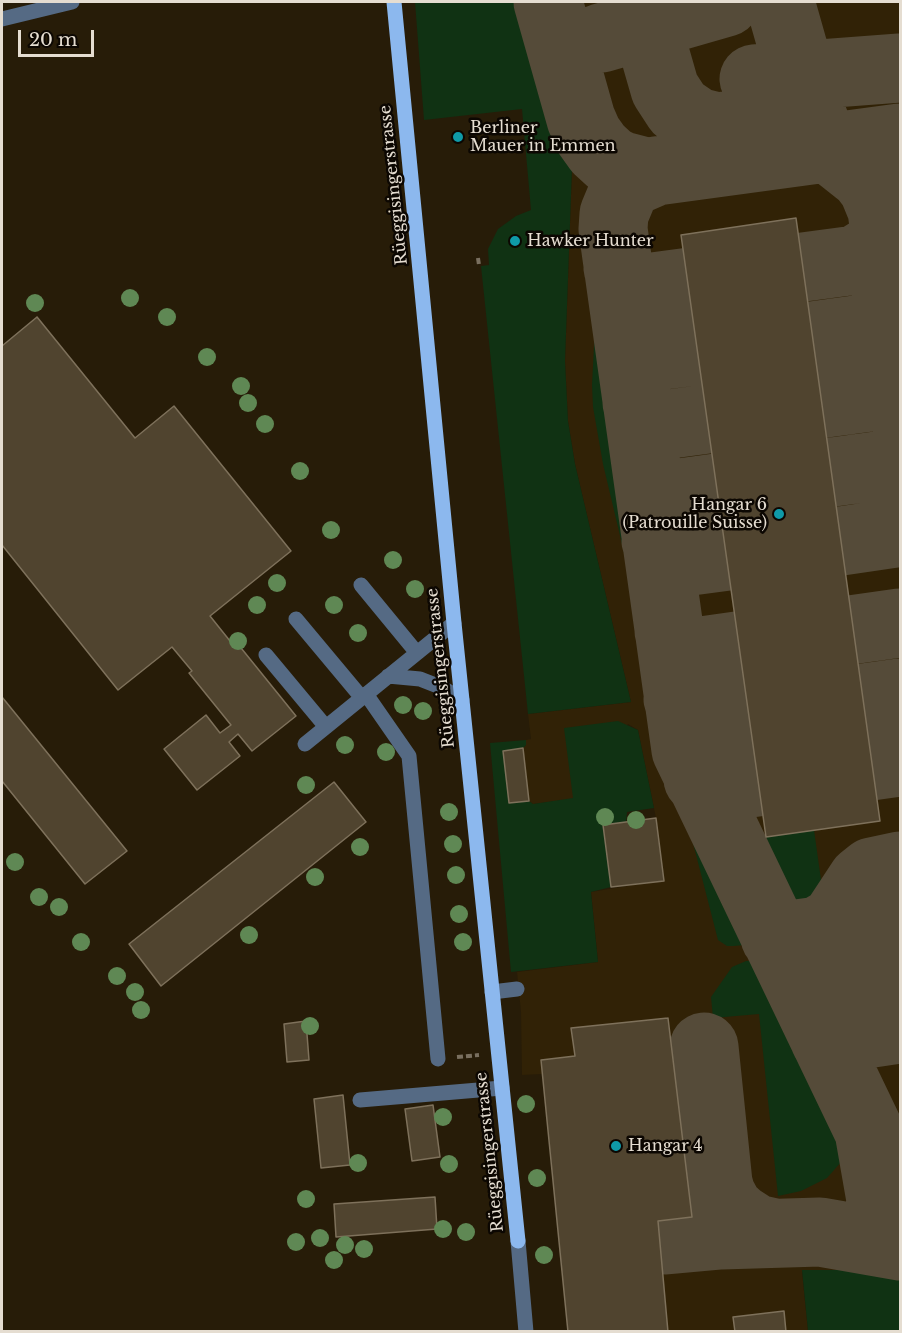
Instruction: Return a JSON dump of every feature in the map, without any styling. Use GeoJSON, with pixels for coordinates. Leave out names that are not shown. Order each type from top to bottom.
{"type":"FeatureCollection","features":[{"type":"Feature","properties":{"kind":"main road","name":"Rüeggisingerstrasse"},"geometry":{"type":"LineString","coordinates":[[394,2],[454,622],[518,1241]]}},
{"type":"Feature","properties":{"kind":"street"},"geometry":{"type":"LineString","coordinates":[[2,19],[72,2]]}},
{"type":"Feature","properties":{"kind":"street"},"geometry":{"type":"LineString","coordinates":[[361,585],[417,653]]}},
{"type":"Feature","properties":{"kind":"street"},"geometry":{"type":"LineString","coordinates":[[296,619],[364,696],[410,756],[438,1059]]}},
{"type":"Feature","properties":{"kind":"street"},"geometry":{"type":"LineString","coordinates":[[304,744],[454,622]]}},
{"type":"Feature","properties":{"kind":"street"},"geometry":{"type":"LineString","coordinates":[[266,655],[326,727]]}},
{"type":"Feature","properties":{"kind":"street"},"geometry":{"type":"LineString","coordinates":[[388,676],[420,679],[462,699]]}},
{"type":"Feature","properties":{"kind":"street"},"geometry":{"type":"LineString","coordinates":[[492,992],[517,989]]}},
{"type":"Feature","properties":{"kind":"street"},"geometry":{"type":"LineString","coordinates":[[360,1100],[502,1088]]}},
{"type":"Feature","properties":{"kind":"street","name":"Rüeggisingerstrasse"},"geometry":{"type":"LineString","coordinates":[[518,1241],[526,1332]]}},
{"type":"Feature","properties":{"kind":"path"},"geometry":{"type":"LineString","coordinates":[[478,258],[478,266]]}},
{"type":"Feature","properties":{"kind":"shaded area"},"geometry":{"type":"Polygon","coordinates":[[[525,2],[900,2],[900,1270],[802,1271],[808,1331],[786,1331],[783,1311],[734,1317],[735,1331],[668,1331],[658,1221],[692,1217],[668,1018],[571,1029],[575,1056],[542,1060],[542,1074],[522,1075],[521,1012],[517,972],[598,962],[591,892],[664,880],[656,818],[638,730],[628,724],[573,799],[533,804],[529,801],[523,748],[526,740],[531,739],[528,714],[631,702],[575,464],[568,421],[565,361],[572,168],[525,2]]]}},
{"type":"Feature","properties":{"kind":"green space"},"geometry":{"type":"Polygon","coordinates":[[[415,2],[525,2],[572,168],[565,361],[568,421],[575,464],[631,702],[528,714],[481,266],[489,265],[488,249],[498,229],[516,216],[531,210],[522,109],[424,120],[415,2]]]}},
{"type":"Feature","properties":{"kind":"green space"},"geometry":{"type":"Polygon","coordinates":[[[598,269],[656,678],[654,679],[603,464],[593,407],[598,269]]]}},
{"type":"Feature","properties":{"kind":"green space"},"geometry":{"type":"Polygon","coordinates":[[[618,721],[638,730],[654,808],[627,812],[626,822],[603,825],[611,887],[591,892],[598,962],[511,972],[490,743],[526,740],[523,748],[503,751],[509,803],[529,801],[533,804],[573,798],[564,728],[618,721]]]}},
{"type":"Feature","properties":{"kind":"green space"},"geometry":{"type":"Polygon","coordinates":[[[814,830],[823,894],[822,902],[809,911],[792,911],[781,904],[776,897],[759,859],[760,843],[766,837],[814,830]]]}},
{"type":"Feature","properties":{"kind":"green space"},"geometry":{"type":"Polygon","coordinates":[[[702,838],[710,845],[758,944],[727,946],[718,940],[693,843],[702,838]]]}},
{"type":"Feature","properties":{"kind":"green space"},"geometry":{"type":"Polygon","coordinates":[[[765,960],[852,1139],[842,1161],[827,1178],[801,1191],[778,1196],[759,1014],[713,1018],[711,997],[732,967],[746,961],[765,960]]]}},
{"type":"Feature","properties":{"kind":"green space"},"geometry":{"type":"Polygon","coordinates":[[[802,1270],[900,1270],[900,1331],[808,1331],[802,1270]]]}},
{"type":"Feature","properties":{"kind":"building","name":"Hangar 6 (Patrouille Suisse)"},"geometry":{"type":"Polygon","coordinates":[[[796,218],[880,821],[766,837],[681,235],[796,218]]]}},
{"type":"Feature","properties":{"kind":"building"},"geometry":{"type":"Polygon","coordinates":[[[37,317],[135,438],[174,406],[291,551],[210,616],[230,641],[233,638],[296,716],[252,751],[238,734],[229,742],[240,756],[197,790],[164,749],[206,715],[220,733],[231,725],[189,673],[192,671],[172,647],[118,690],[2,545],[2,346],[37,317]]]}},
{"type":"Feature","properties":{"kind":"building"},"geometry":{"type":"Polygon","coordinates":[[[2,697],[127,851],[85,884],[2,781],[2,697]]]}},
{"type":"Feature","properties":{"kind":"building"},"geometry":{"type":"Polygon","coordinates":[[[523,748],[529,801],[509,803],[503,751],[523,748]]]}},
{"type":"Feature","properties":{"kind":"building"},"geometry":{"type":"Polygon","coordinates":[[[334,782],[366,822],[161,986],[129,944],[334,782]]]}},
{"type":"Feature","properties":{"kind":"building"},"geometry":{"type":"Polygon","coordinates":[[[656,818],[664,881],[611,887],[603,825],[656,818]]]}},
{"type":"Feature","properties":{"kind":"building","name":"Hangar 4"},"geometry":{"type":"Polygon","coordinates":[[[668,1018],[692,1217],[658,1221],[668,1332],[568,1332],[541,1060],[575,1056],[571,1028],[668,1018]]]}},
{"type":"Feature","properties":{"kind":"building"},"geometry":{"type":"Polygon","coordinates":[[[306,1021],[309,1060],[287,1062],[284,1024],[306,1021]]]}},
{"type":"Feature","properties":{"kind":"building"},"geometry":{"type":"Polygon","coordinates":[[[343,1095],[350,1165],[321,1168],[314,1099],[343,1095]]]}},
{"type":"Feature","properties":{"kind":"building"},"geometry":{"type":"Polygon","coordinates":[[[433,1105],[440,1157],[412,1161],[405,1109],[433,1105]]]}},
{"type":"Feature","properties":{"kind":"building"},"geometry":{"type":"Polygon","coordinates":[[[435,1197],[437,1229],[336,1237],[334,1204],[435,1197]]]}},
{"type":"Feature","properties":{"kind":"building"},"geometry":{"type":"Polygon","coordinates":[[[784,1311],[786,1332],[735,1332],[733,1317],[784,1311]]]}},
{"type":"Feature","properties":{"kind":"taxiway"},"geometry":{"type":"LineString","coordinates":[[548,2],[581,119],[588,135],[610,160],[645,172],[656,171]]}},
{"type":"Feature","properties":{"kind":"taxiway"},"geometry":{"type":"LineString","coordinates":[[640,2],[665,89],[678,109],[697,122],[717,127],[782,119]]}},
{"type":"Feature","properties":{"kind":"taxiway"},"geometry":{"type":"LineString","coordinates":[[601,38],[726,2]]}},
{"type":"Feature","properties":{"kind":"taxiway"},"geometry":{"type":"LineString","coordinates":[[780,2],[812,115],[821,138],[835,153],[864,176],[873,188],[882,210],[900,348]]}},
{"type":"Feature","properties":{"kind":"taxiway"},"geometry":{"type":"LineString","coordinates":[[754,79],[900,68]]}},
{"type":"Feature","properties":{"kind":"taxiway"},"geometry":{"type":"LineString","coordinates":[[900,138],[656,171],[633,181],[624,190],[614,214],[613,229],[686,750],[869,1131],[884,1217],[890,1232],[900,1242]]}},
{"type":"Feature","properties":{"kind":"taxiway"},"geometry":{"type":"LineString","coordinates":[[618,268],[624,280],[638,289],[856,260],[875,248],[883,234],[884,227]]}},
{"type":"Feature","properties":{"kind":"taxiway"},"geometry":{"type":"LineString","coordinates":[[628,335],[634,348],[648,357],[812,336],[863,329],[881,319],[894,299]]}},
{"type":"Feature","properties":{"kind":"taxiway"},"geometry":{"type":"LineString","coordinates":[[637,403],[640,412],[647,420],[663,425],[870,397],[884,392],[900,376]]}},
{"type":"Feature","properties":{"kind":"taxiway"},"geometry":{"type":"LineString","coordinates":[[647,472],[649,480],[656,488],[663,493],[673,494],[884,465],[900,456]]}},
{"type":"Feature","properties":{"kind":"taxiway"},"geometry":{"type":"LineString","coordinates":[[656,541],[666,557],[673,561],[683,562],[841,541],[895,533],[900,530]]}},
{"type":"Feature","properties":{"kind":"taxiway"},"geometry":{"type":"LineString","coordinates":[[669,631],[671,638],[678,646],[685,651],[695,652],[900,623]]}},
{"type":"Feature","properties":{"kind":"taxiway"},"geometry":{"type":"LineString","coordinates":[[678,699],[688,715],[695,720],[705,720],[900,693]]}},
{"type":"Feature","properties":{"kind":"taxiway"},"geometry":{"type":"LineString","coordinates":[[698,779],[705,786],[714,788],[900,762]]}},
{"type":"Feature","properties":{"kind":"taxiway"},"geometry":{"type":"LineString","coordinates":[[818,931],[835,921],[862,880],[872,872],[900,866]]}},
{"type":"Feature","properties":{"kind":"taxiway"},"geometry":{"type":"LineString","coordinates":[[775,937],[900,920]]}},
{"type":"Feature","properties":{"kind":"taxiway"},"geometry":{"type":"LineString","coordinates":[[801,989],[900,974]]}},
{"type":"Feature","properties":{"kind":"taxiway"},"geometry":{"type":"LineString","coordinates":[[825,1040],[900,1029]]}},
{"type":"Feature","properties":{"kind":"taxiway"},"geometry":{"type":"LineString","coordinates":[[704,1047],[721,1194],[729,1209],[739,1218],[756,1229],[774,1233]]}},
{"type":"Feature","properties":{"kind":"taxiway"},"geometry":{"type":"LineString","coordinates":[[666,1240],[721,1235],[820,1232],[900,1246]]}},
{"type":"Feature","properties":{"kind":"place","name":"Berliner Mauer in Emmen"},"geometry":{"type":"Point","coordinates":[458,137]}},
{"type":"Feature","properties":{"kind":"place","name":"Hawker Hunter"},"geometry":{"type":"Point","coordinates":[515,241]}},
{"type":"Feature","properties":{"kind":"place","name":"Hangar 6 (Patrouille Suisse)"},"geometry":{"type":"Point","coordinates":[779,514]}},
{"type":"Feature","properties":{"kind":"place","name":"Hangar 4"},"geometry":{"type":"Point","coordinates":[616,1146]}}]}
